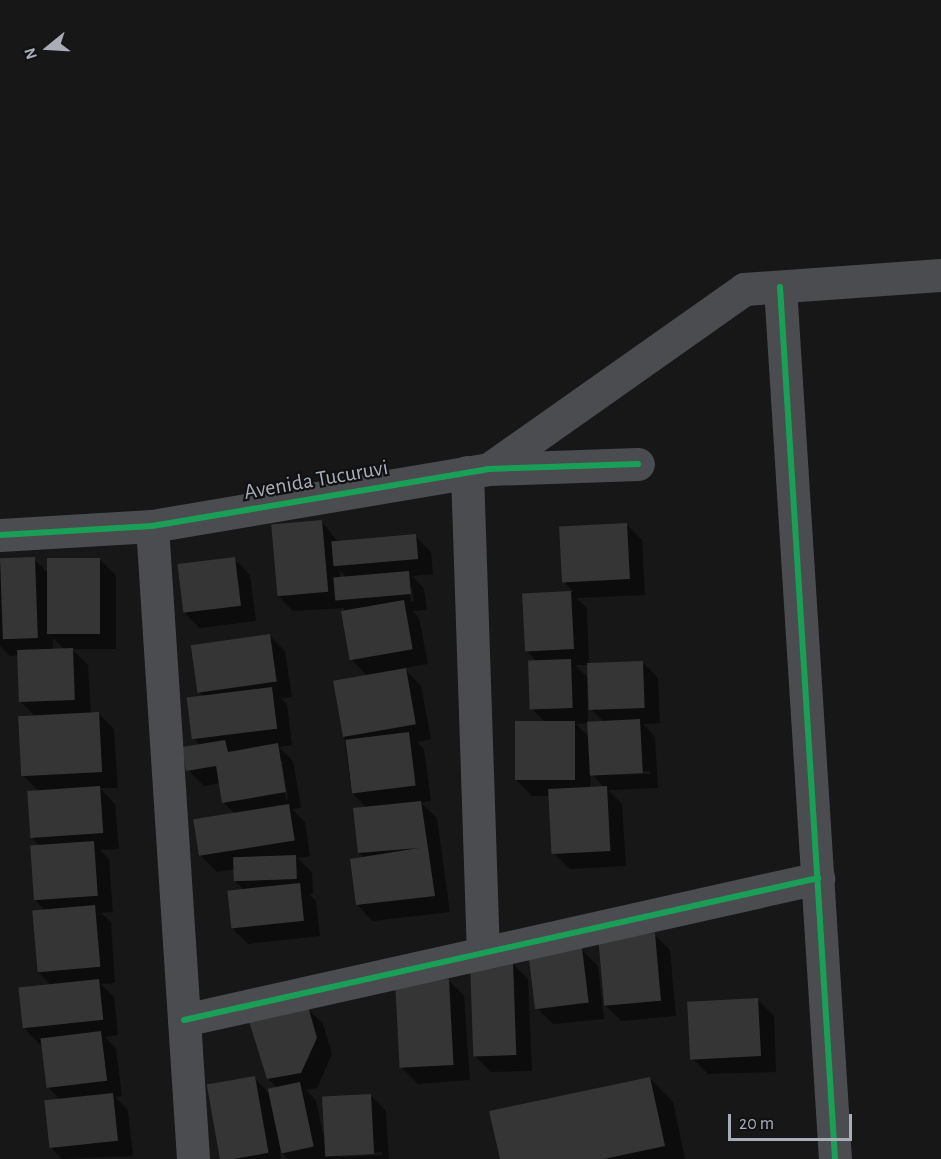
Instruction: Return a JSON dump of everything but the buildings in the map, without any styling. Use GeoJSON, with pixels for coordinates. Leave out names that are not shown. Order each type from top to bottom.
{"type":"FeatureCollection","features":[{"type":"Feature","properties":{"kind":"street"},"geometry":{"type":"LineString","coordinates":[[483,951],[478,470],[744,290],[941,274]]}},
{"type":"Feature","properties":{"kind":"street"},"geometry":{"type":"LineString","coordinates":[[780,287],[835,1159]]}},
{"type":"Feature","properties":{"kind":"street","name":"Avenida Tucuruvi"},"geometry":{"type":"LineString","coordinates":[[0,535],[152,526],[478,470],[638,464]]}},
{"type":"Feature","properties":{"kind":"street"},"geometry":{"type":"LineString","coordinates":[[152,526],[192,1159]]}},
{"type":"Feature","properties":{"kind":"street"},"geometry":{"type":"LineString","coordinates":[[184,1020],[483,951],[818,878]]}},
{"type":"Feature","properties":{"kind":"cycle path"},"geometry":{"type":"LineString","coordinates":[[780,287],[835,1159]]}},
{"type":"Feature","properties":{"kind":"cycle path"},"geometry":{"type":"LineString","coordinates":[[0,535],[152,526],[489,469],[638,464]]}},
{"type":"Feature","properties":{"kind":"cycle path"},"geometry":{"type":"LineString","coordinates":[[184,1020],[818,878]]}}]}
